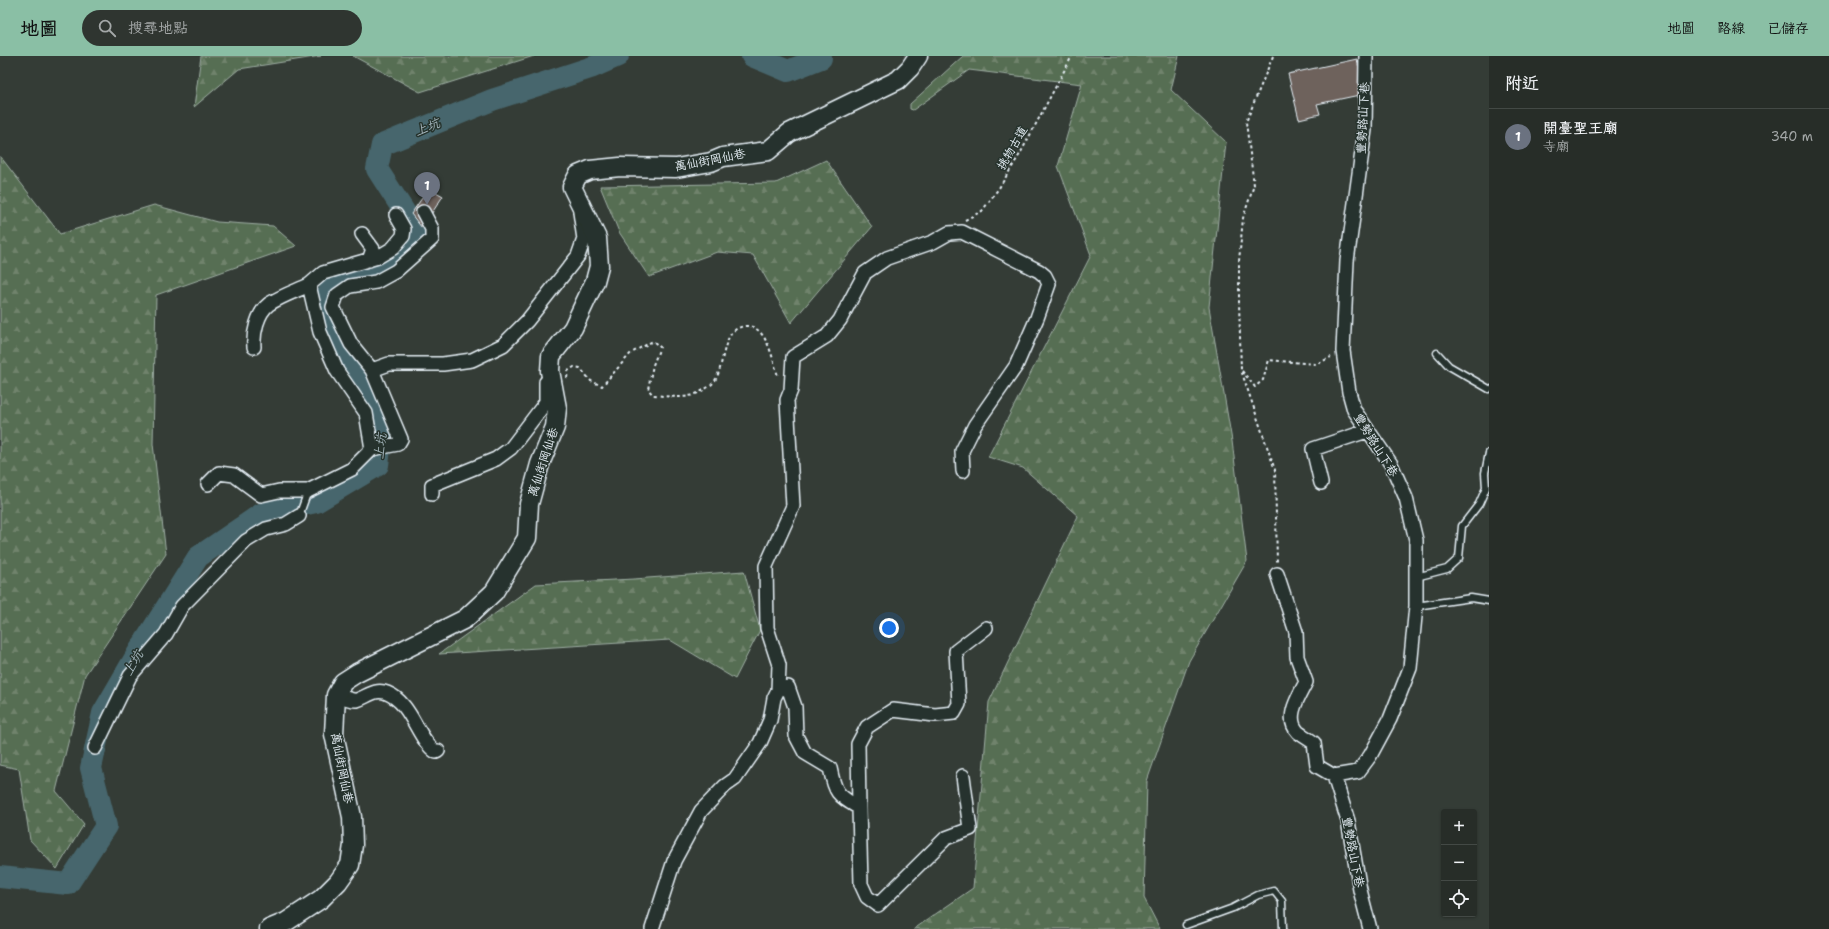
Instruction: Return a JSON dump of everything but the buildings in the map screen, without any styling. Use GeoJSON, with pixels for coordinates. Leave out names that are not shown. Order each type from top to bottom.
{"type":"FeatureCollection","features":[{"type":"Feature","properties":{"kind":"street","name":"萬仙街岡仙巷"},"geometry":{"type":"LineString","coordinates":[[270,929],[286,922],[321,899],[338,882],[350,865],[353,845],[352,817],[334,734],[336,695],[343,682],[357,673],[465,619],[494,592],[527,538],[531,497],[540,464],[555,427],[557,408],[550,371],[551,356],[573,328],[599,266],[597,238],[578,202],[572,187],[578,175],[590,170],[620,167],[676,168],[711,162],[723,157],[768,150],[789,133],[898,80],[910,68],[918,56]]}},
{"type":"Feature","properties":{"kind":"street","name":"豐勢路山下巷"},"geometry":{"type":"LineString","coordinates":[[1366,56],[1365,130],[1347,261],[1343,351],[1354,410],[1391,464],[1406,498],[1416,540],[1416,606],[1410,668],[1390,719],[1370,756],[1358,772],[1334,776],[1348,821],[1360,890],[1370,929]]}},
{"type":"Feature","properties":{"kind":"street"},"geometry":{"type":"LineString","coordinates":[[372,370],[389,364],[443,364],[472,360],[503,345],[527,321],[578,256],[584,239],[578,202]]}},
{"type":"Feature","properties":{"kind":"street"},"geometry":{"type":"LineString","coordinates":[[208,484],[219,473],[234,475],[261,495],[279,491],[308,491],[352,469],[372,449],[398,444],[401,439],[372,370],[351,344],[333,307],[337,295],[350,286],[376,282],[396,271],[432,239],[432,229],[423,212]]}},
{"type":"Feature","properties":{"kind":"street"},"geometry":{"type":"LineString","coordinates":[[254,347],[253,336],[260,317],[268,305],[309,285],[323,273],[378,257],[393,248],[403,236],[404,229],[396,215]]}},
{"type":"Feature","properties":{"kind":"street"},"geometry":{"type":"LineString","coordinates":[[652,929],[674,861],[701,810],[725,786],[735,779],[760,743],[770,720],[774,698],[778,690],[779,665],[767,628],[766,566],[792,506],[787,400],[790,390],[793,357],[827,336],[840,320],[865,273],[887,258],[933,242],[949,233],[962,232],[1039,271],[1045,276],[1048,284],[1038,318],[1016,366],[975,426],[962,451],[963,471]]}},
{"type":"Feature","properties":{"kind":"street"},"geometry":{"type":"LineString","coordinates":[[362,234],[373,249],[368,260]]}},
{"type":"Feature","properties":{"kind":"street"},"geometry":{"type":"LineString","coordinates":[[309,285],[320,332],[337,371],[366,413],[372,449]]}},
{"type":"Feature","properties":{"kind":"street"},"geometry":{"type":"LineString","coordinates":[[432,494],[432,485],[496,459],[511,448],[546,402],[546,377],[550,371]]}},
{"type":"Feature","properties":{"kind":"street"},"geometry":{"type":"LineString","coordinates":[[1321,483],[1313,449],[1367,431]]}},
{"type":"Feature","properties":{"kind":"street"},"geometry":{"type":"LineString","coordinates":[[95,748],[130,676],[166,634],[182,606],[246,541],[266,529],[286,524],[299,516]]}},
{"type":"Feature","properties":{"kind":"street"},"geometry":{"type":"LineString","coordinates":[[1277,574],[1296,632],[1297,657],[1306,682],[1292,713],[1293,722],[1298,731],[1314,743],[1317,766],[1334,776]]}},
{"type":"Feature","properties":{"kind":"street"},"geometry":{"type":"LineString","coordinates":[[963,776],[970,830],[946,838],[878,905],[867,897],[861,884],[858,744],[867,727],[893,710],[934,714],[954,713],[959,704],[956,650],[986,628]]}},
{"type":"Feature","properties":{"kind":"street"},"geometry":{"type":"LineString","coordinates":[[778,690],[788,688],[795,706],[796,736],[805,753],[830,768],[834,788],[846,800],[859,808]]}},
{"type":"Feature","properties":{"kind":"street"},"geometry":{"type":"LineString","coordinates":[[336,695],[356,700],[377,691],[387,693],[398,701],[414,719],[428,747],[436,752],[438,751]]}},
{"type":"Feature","properties":{"kind":"lane"},"geometry":{"type":"LineString","coordinates":[[1437,353],[1449,366],[1489,389]]}},
{"type":"Feature","properties":{"kind":"lane"},"geometry":{"type":"LineString","coordinates":[[1416,577],[1447,569],[1459,558],[1462,526],[1479,504],[1486,488],[1485,473],[1489,453]]}},
{"type":"Feature","properties":{"kind":"lane"},"geometry":{"type":"LineString","coordinates":[[299,516],[308,491]]}},
{"type":"Feature","properties":{"kind":"lane"},"geometry":{"type":"LineString","coordinates":[[1416,606],[1470,598],[1489,601]]}},
{"type":"Feature","properties":{"kind":"lane"},"geometry":{"type":"LineString","coordinates":[[1186,925],[1233,908],[1258,895],[1274,891],[1282,901],[1283,929]]}},
{"type":"Feature","properties":{"kind":"path","name":"挑物古道"},"geometry":{"type":"LineString","coordinates":[[949,233],[957,224],[982,211],[999,188],[1020,154],[1072,56]]}},
{"type":"Feature","properties":{"kind":"path"},"geometry":{"type":"LineString","coordinates":[[1273,56],[1246,122],[1254,185],[1243,218],[1239,260],[1239,302],[1241,370],[1275,470],[1277,574]]}},
{"type":"Feature","properties":{"kind":"path"},"geometry":{"type":"LineString","coordinates":[[566,384],[568,371],[574,367],[580,368],[591,381],[602,386],[631,353],[653,341],[660,347],[653,365],[648,389],[653,395],[688,398],[712,384],[720,366],[725,346],[732,334],[739,327],[750,326],[764,335],[779,378]]}},
{"type":"Feature","properties":{"kind":"path"},"geometry":{"type":"LineString","coordinates":[[1241,370],[1255,387],[1263,380],[1269,360],[1317,364],[1343,351]]}},
{"type":"Feature","properties":{"kind":"green space"},"geometry":{"type":"Polygon","coordinates":[[[201,56],[321,56],[239,69],[194,107],[201,56]]]}},
{"type":"Feature","properties":{"kind":"green space"},"geometry":{"type":"Polygon","coordinates":[[[353,56],[534,56],[420,92],[353,56]]]}},
{"type":"Feature","properties":{"kind":"green space"},"geometry":{"type":"Polygon","coordinates":[[[963,56],[1179,56],[1171,90],[1226,142],[1209,307],[1232,441],[1247,561],[1189,661],[1147,781],[1144,898],[1160,929],[914,929],[973,888],[989,702],[1078,516],[1023,468],[988,457],[1091,255],[1058,166],[1082,84],[969,70],[913,110],[910,109],[910,104],[963,56]]]}},
{"type":"Feature","properties":{"kind":"green space"},"geometry":{"type":"Polygon","coordinates":[[[0,156],[60,234],[154,205],[217,222],[273,226],[296,246],[156,295],[153,444],[166,554],[85,675],[56,791],[84,824],[57,869],[30,840],[19,769],[0,765],[0,156]]]}},
{"type":"Feature","properties":{"kind":"green space"},"geometry":{"type":"Polygon","coordinates":[[[826,160],[872,227],[791,323],[753,255],[717,252],[649,277],[619,232],[600,186],[776,183],[826,160]]]}},
{"type":"Feature","properties":{"kind":"green space"},"geometry":{"type":"Polygon","coordinates":[[[744,571],[760,630],[735,679],[670,640],[439,654],[536,584],[744,571]]]}},
{"type":"Feature","properties":{"kind":"waterway","name":"上坑"},"geometry":{"type":"LineString","coordinates":[[0,877],[68,884],[106,826],[91,768],[103,713],[139,651],[198,557],[261,514],[316,502],[378,465],[383,423],[353,374],[321,306],[335,282],[381,269],[404,254],[417,235],[407,216],[377,169],[382,145],[492,100],[593,67],[618,56]]}},
{"type":"Feature","properties":{"kind":"waterway","name":"上坑"},"geometry":{"type":"LineString","coordinates":[[752,56],[788,71],[821,58],[821,56]]}},
{"type":"Feature","properties":{"kind":"place","name":"開臺聖王廟"},"geometry":{"type":"Point","coordinates":[427,205]}}]}
